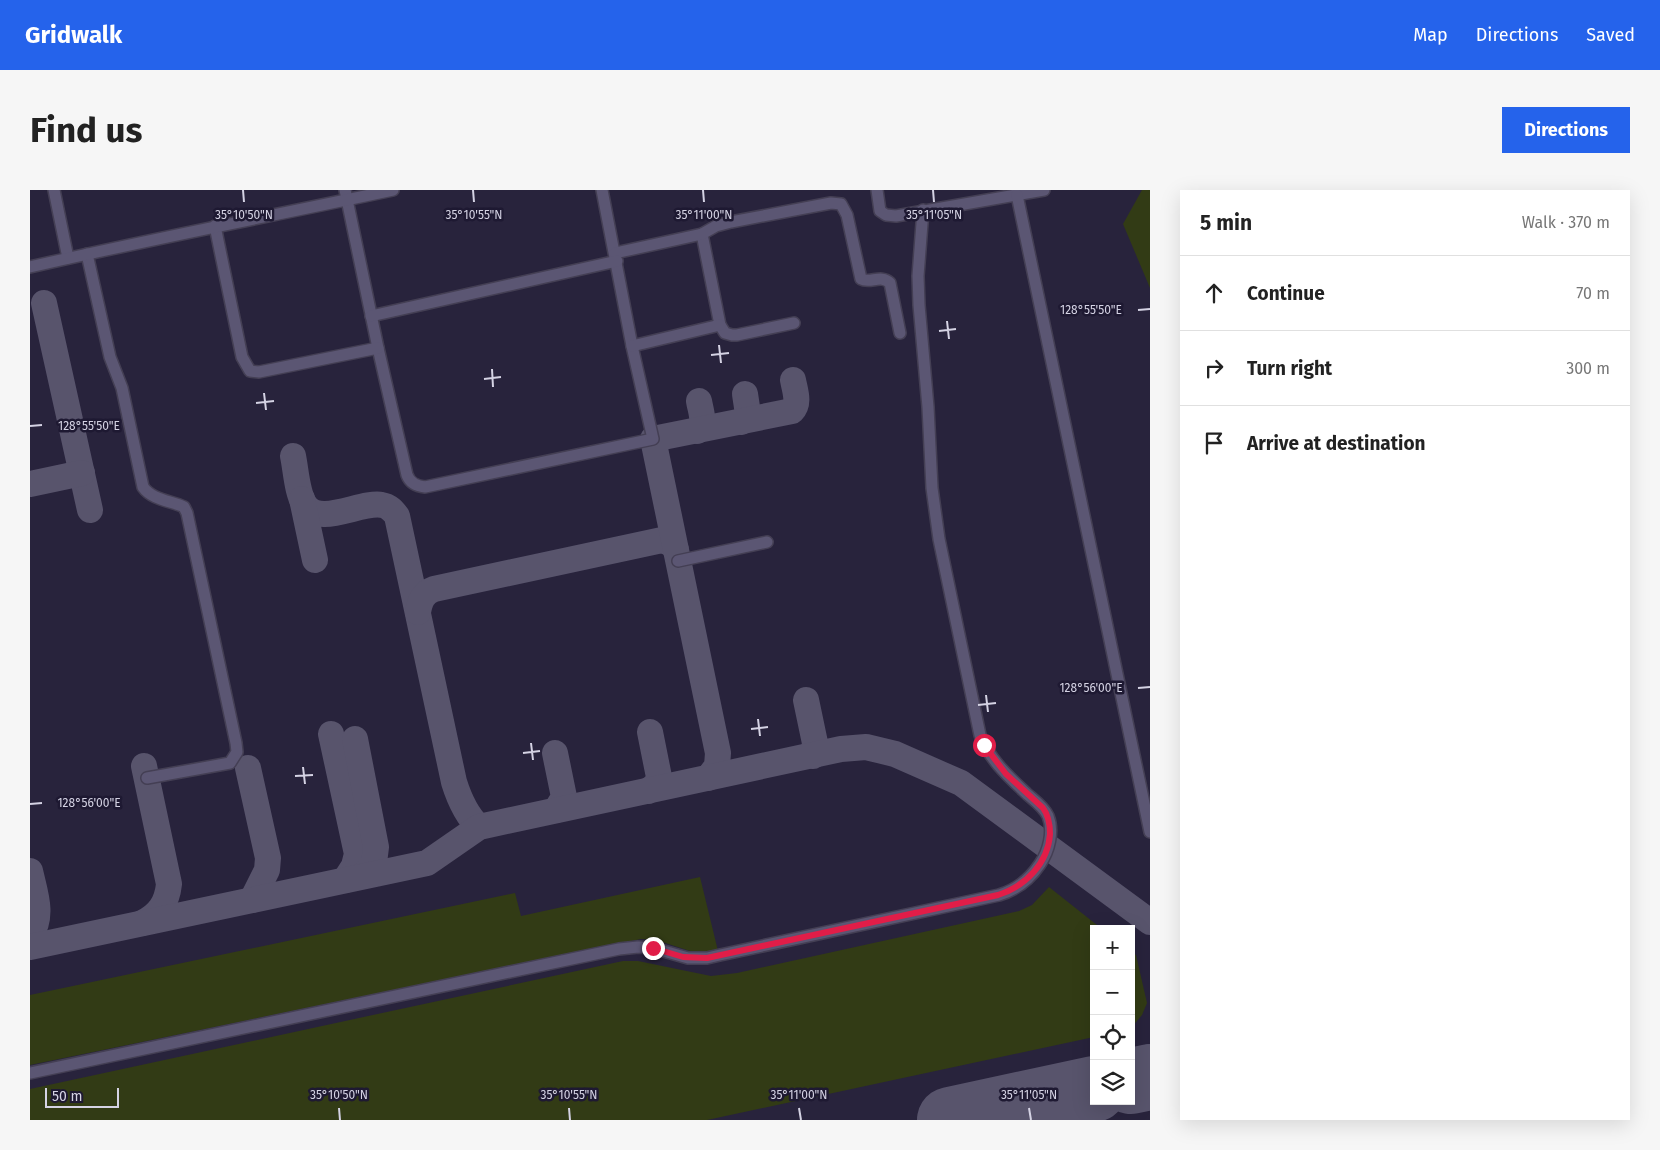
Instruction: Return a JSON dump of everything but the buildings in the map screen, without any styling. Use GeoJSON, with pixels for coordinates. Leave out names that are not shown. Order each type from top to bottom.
{"type":"FeatureCollection","features":[{"type":"Feature","properties":{"kind":"lane"},"geometry":{"type":"LineString","coordinates":[[54,190],[68,258]]}},
{"type":"Feature","properties":{"kind":"lane"},"geometry":{"type":"LineString","coordinates":[[30,266],[215,226],[346,195],[392,190]]}},
{"type":"Feature","properties":{"kind":"lane"},"geometry":{"type":"LineString","coordinates":[[346,195],[407,474],[409,480],[414,484],[425,487],[653,439],[632,346],[602,190]]}},
{"type":"Feature","properties":{"kind":"lane"},"geometry":{"type":"LineString","coordinates":[[877,190],[880,211],[886,215],[896,216],[1044,190]]}},
{"type":"Feature","properties":{"kind":"lane"},"geometry":{"type":"LineString","coordinates":[[1017,195],[1150,832]]}},
{"type":"Feature","properties":{"kind":"lane"},"geometry":{"type":"LineString","coordinates":[[371,316],[616,257],[702,234],[716,226],[731,222],[831,203],[841,204],[845,209],[861,279],[866,281],[882,278],[890,283],[900,333]]}},
{"type":"Feature","properties":{"kind":"lane"},"geometry":{"type":"LineString","coordinates":[[30,1073],[619,948],[638,946],[653,948],[688,958],[720,956],[998,895],[1020,886],[1032,875],[1043,860],[1048,847],[1050,827],[1048,814],[997,764],[984,745],[980,735],[939,539],[932,488],[928,407],[919,304],[918,276],[922,210]]}},
{"type":"Feature","properties":{"kind":"lane"},"geometry":{"type":"LineString","coordinates":[[215,226],[242,357],[250,371],[259,372],[378,348]]}},
{"type":"Feature","properties":{"kind":"lane"},"geometry":{"type":"LineString","coordinates":[[702,234],[720,325],[725,333],[732,335],[794,323]]}},
{"type":"Feature","properties":{"kind":"lane"},"geometry":{"type":"LineString","coordinates":[[88,254],[110,357],[122,388],[143,487],[148,492],[184,508],[188,513],[236,742],[237,752],[230,763],[147,778]]}},
{"type":"Feature","properties":{"kind":"lane"},"geometry":{"type":"LineString","coordinates":[[632,346],[720,325]]}},
{"type":"Feature","properties":{"kind":"lane"},"geometry":{"type":"LineString","coordinates":[[678,561],[767,542]]}},
{"type":"Feature","properties":{"kind":"green space"},"geometry":{"type":"Polygon","coordinates":[[[1142,190],[1150,190],[1150,288],[1123,224],[1142,190]]]}},
{"type":"Feature","properties":{"kind":"green space"},"geometry":{"type":"Polygon","coordinates":[[[700,877],[718,951],[693,952],[656,940],[641,939],[30,1065],[30,995],[515,893],[521,916],[700,877]]]}},
{"type":"Feature","properties":{"kind":"green space"},"geometry":{"type":"Polygon","coordinates":[[[1049,887],[1097,925],[1090,925],[1090,1038],[707,1120],[30,1120],[30,1089],[623,961],[638,961],[711,976],[737,973],[1019,911],[1032,905],[1049,887]]]}},
{"type":"Feature","properties":{"kind":"green space"},"geometry":{"type":"Polygon","coordinates":[[[1135,954],[1147,1003],[1142,1015],[1135,1023],[1135,954]]]}},
{"type":"Feature","properties":{"kind":"taxiway"},"geometry":{"type":"LineString","coordinates":[[44,303],[90,510]]}},
{"type":"Feature","properties":{"kind":"taxiway"},"geometry":{"type":"LineString","coordinates":[[708,778],[717,766],[718,753],[653,439],[792,411],[796,404],[793,380]]}},
{"type":"Feature","properties":{"kind":"taxiway"},"geometry":{"type":"LineString","coordinates":[[741,422],[748,414],[745,394]]}},
{"type":"Feature","properties":{"kind":"taxiway"},"geometry":{"type":"LineString","coordinates":[[697,431],[702,421],[699,401]]}},
{"type":"Feature","properties":{"kind":"taxiway"},"geometry":{"type":"LineString","coordinates":[[293,456],[300,495],[305,505],[311,511],[320,514],[330,514],[363,506],[382,505],[389,508],[397,516],[454,782],[463,806],[479,827]]}},
{"type":"Feature","properties":{"kind":"taxiway"},"geometry":{"type":"LineString","coordinates":[[30,484],[82,473]]}},
{"type":"Feature","properties":{"kind":"taxiway"},"geometry":{"type":"LineString","coordinates":[[302,499],[315,560]]}},
{"type":"Feature","properties":{"kind":"taxiway"},"geometry":{"type":"LineString","coordinates":[[418,612],[423,598],[434,589],[662,540],[672,544],[676,550]]}},
{"type":"Feature","properties":{"kind":"taxiway"},"geometry":{"type":"LineString","coordinates":[[806,700],[815,743],[813,756]]}},
{"type":"Feature","properties":{"kind":"taxiway"},"geometry":{"type":"LineString","coordinates":[[648,791],[656,785],[659,777],[650,732]]}},
{"type":"Feature","properties":{"kind":"taxiway"},"geometry":{"type":"LineString","coordinates":[[331,734],[357,854],[354,866],[345,880]]}},
{"type":"Feature","properties":{"kind":"taxiway"},"geometry":{"type":"LineString","coordinates":[[355,739],[376,847],[374,863],[363,876]]}},
{"type":"Feature","properties":{"kind":"taxiway"},"geometry":{"type":"LineString","coordinates":[[30,947],[427,863],[479,827],[841,749],[866,747],[895,754],[961,783],[1150,922]]}},
{"type":"Feature","properties":{"kind":"taxiway"},"geometry":{"type":"LineString","coordinates":[[555,753],[564,797],[556,810]]}},
{"type":"Feature","properties":{"kind":"taxiway"},"geometry":{"type":"LineString","coordinates":[[142,923],[161,908],[169,884],[144,766]]}},
{"type":"Feature","properties":{"kind":"taxiway"},"geometry":{"type":"LineString","coordinates":[[248,768],[268,858],[267,870],[252,900]]}},
{"type":"Feature","properties":{"kind":"taxiway"},"geometry":{"type":"LineString","coordinates":[[30,871],[37,904],[37,920],[30,936]]}},
{"type":"Feature","properties":{"kind":"taxiway"},"geometry":{"type":"LineString","coordinates":[[1135,1070],[1150,1057]]}},
{"type":"Feature","properties":{"kind":"taxiway"},"geometry":{"type":"LineString","coordinates":[[1135,1089],[1150,1092]]}},
{"type":"Feature","properties":{"kind":"runway"},"geometry":{"type":"LineString","coordinates":[[1135,1080],[1150,1077]]}},
{"type":"Feature","properties":{"kind":"runway"},"geometry":{"type":"LineString","coordinates":[[950,1120],[1090,1090]]}},
{"type":"Feature","properties":{"kind":"route"},"geometry":{"type":"LineString","coordinates":[[653,948],[683,957],[707,958],[998,895],[1020,886],[1032,875],[1043,860],[1049,840],[1048,814],[1006,774],[984,745]]}}]}
